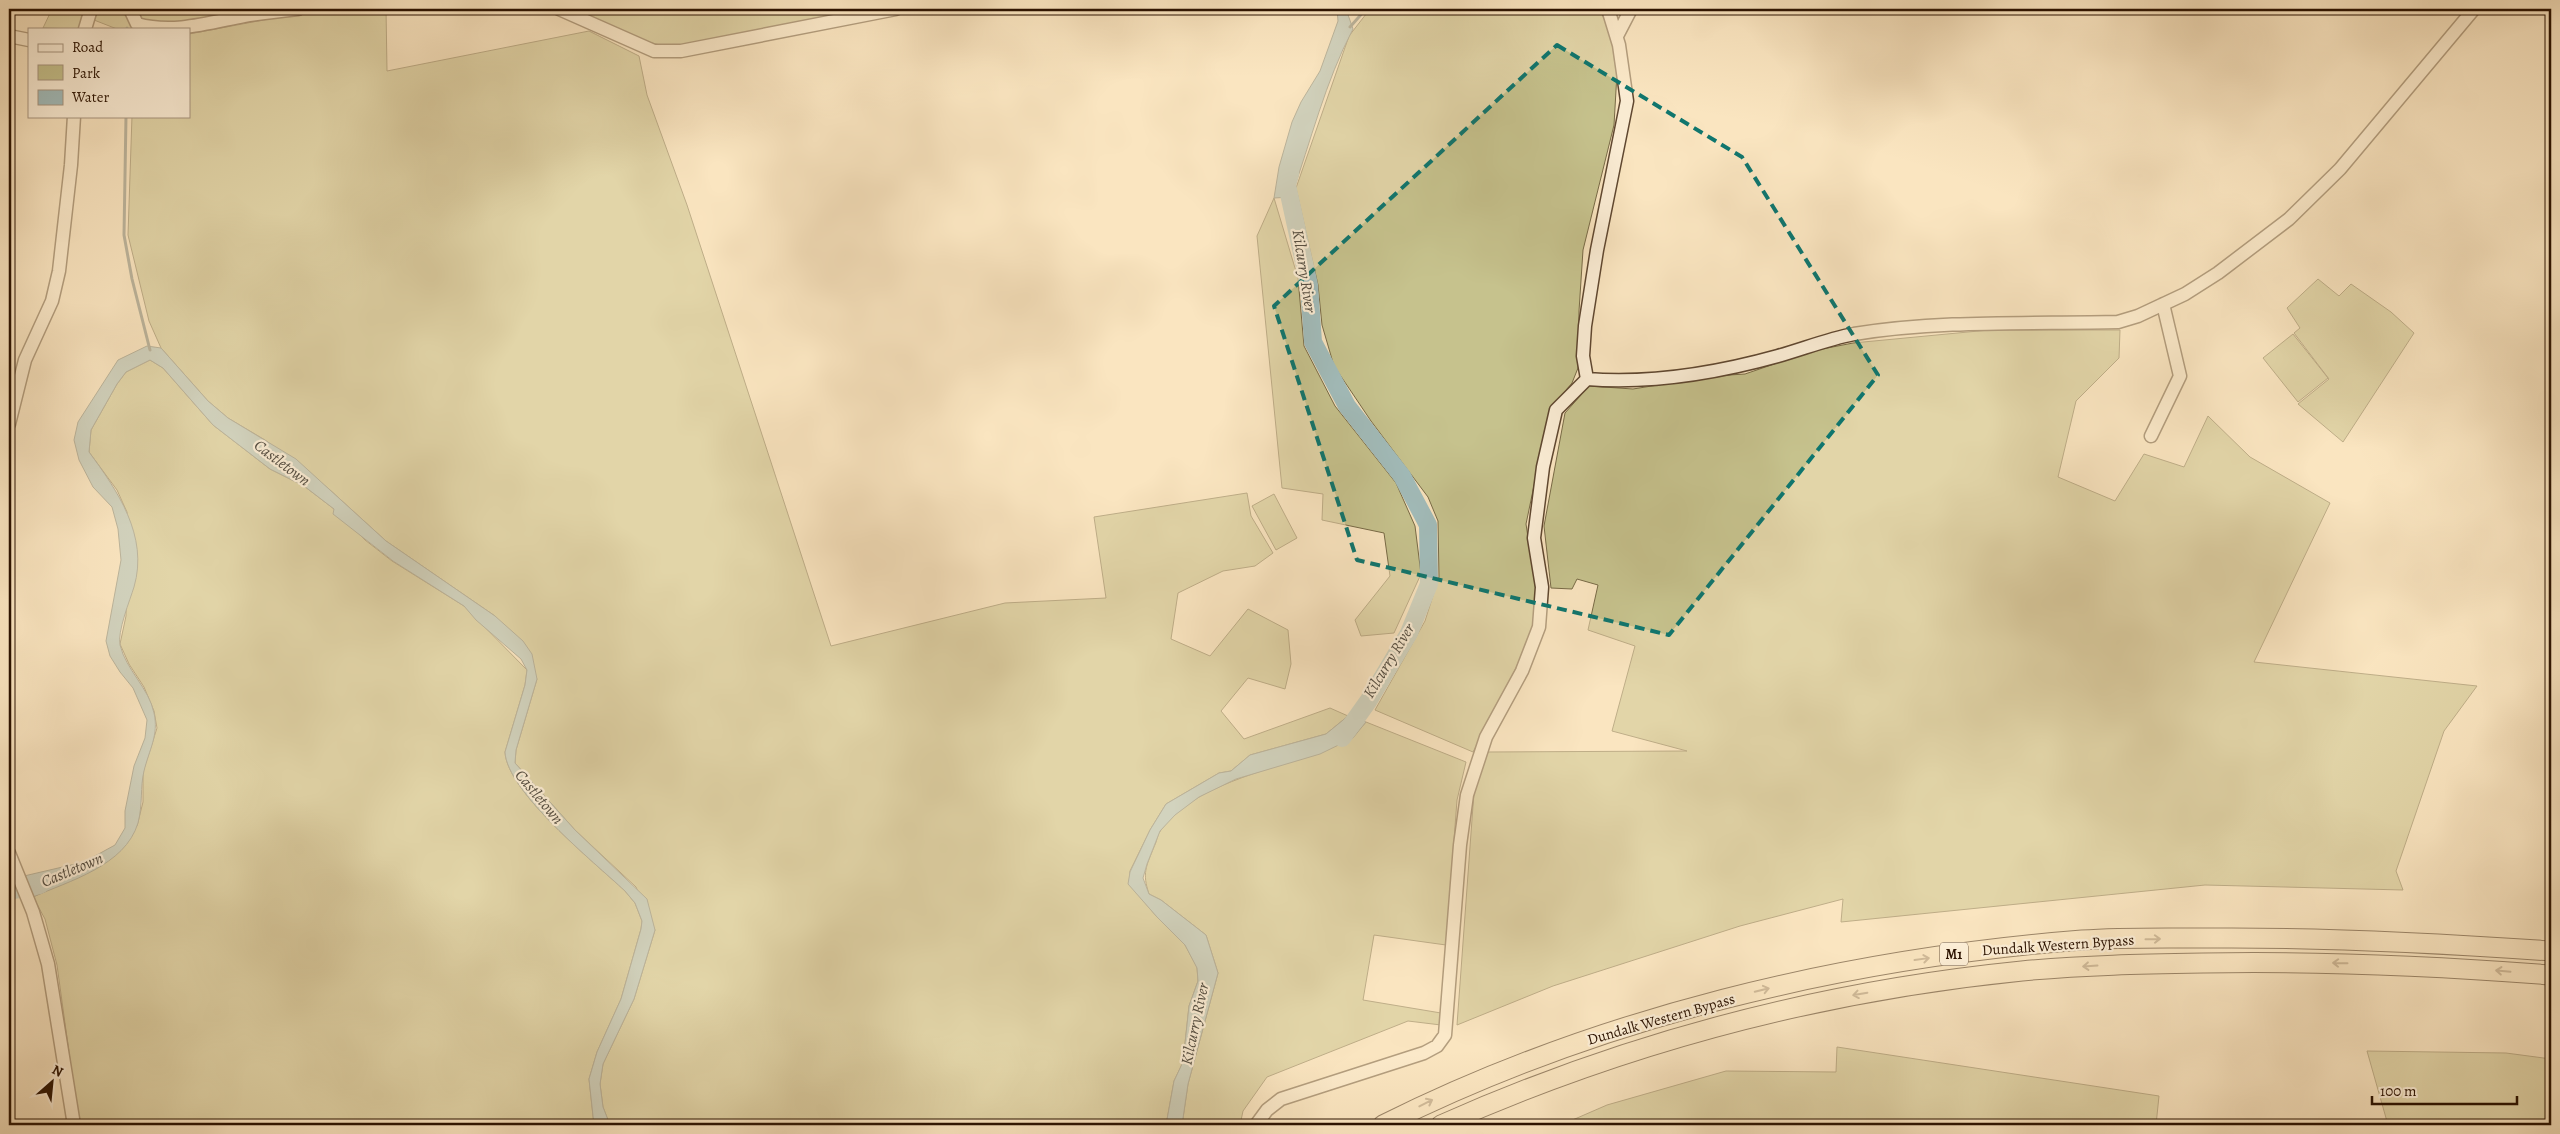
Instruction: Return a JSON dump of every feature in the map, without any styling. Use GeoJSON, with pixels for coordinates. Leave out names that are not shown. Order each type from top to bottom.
{"type":"FeatureCollection","features":[{"type":"Feature","properties":{"kind":"highway","name":"Dundalk Western Bypass"},"geometry":{"type":"LineString","coordinates":[[1383,1125],[1435,1099],[1498,1072],[1613,1032],[1777,987],[1882,965],[1958,954],[2084,940],[2152,938],[2381,940],[2551,951]]}},
{"type":"Feature","properties":{"kind":"highway","name":"Dundalk Western Bypass"},"geometry":{"type":"LineString","coordinates":[[1441,1125],[1541,1083],[1681,1036],[1816,1002],[1953,979],[2024,970],[2109,965],[2288,962],[2384,964],[2551,975]]}},
{"type":"Feature","properties":{"kind":"street"},"geometry":{"type":"LineString","coordinates":[[85,28],[91,9]]}},
{"type":"Feature","properties":{"kind":"street"},"geometry":{"type":"LineString","coordinates":[[130,9],[137,24],[151,28]]}},
{"type":"Feature","properties":{"kind":"street"},"geometry":{"type":"LineString","coordinates":[[175,28],[196,27],[245,16],[298,9]]}},
{"type":"Feature","properties":{"kind":"street"},"geometry":{"type":"LineString","coordinates":[[559,9],[654,51],[681,51],[896,9]]}},
{"type":"Feature","properties":{"kind":"street"},"geometry":{"type":"LineString","coordinates":[[1587,380],[1583,356],[1585,326],[1597,250],[1627,101],[1616,36],[1608,9]]}},
{"type":"Feature","properties":{"kind":"street"},"geometry":{"type":"LineString","coordinates":[[1616,36],[1631,9]]}},
{"type":"Feature","properties":{"kind":"street"},"geometry":{"type":"LineString","coordinates":[[1256,1125],[1267,1110],[1281,1099],[1437,1046],[1445,1035],[1460,845],[1466,795],[1486,737],[1522,671],[1539,627],[1542,587],[1534,538],[1543,468],[1556,410],[1587,380],[1618,382],[1668,378],[1778,356],[1805,346],[1854,334],[1958,325],[2118,322],[2138,316],[2218,273],[2289,219],[2340,169],[2474,9]]}},
{"type":"Feature","properties":{"kind":"street"},"geometry":{"type":"LineString","coordinates":[[9,36],[28,40]]}},
{"type":"Feature","properties":{"kind":"street"},"geometry":{"type":"LineString","coordinates":[[9,424],[25,360],[52,301],[59,271],[71,165],[74,118]]}},
{"type":"Feature","properties":{"kind":"street"},"geometry":{"type":"LineString","coordinates":[[2150,436],[2180,376],[2163,304]]}},
{"type":"Feature","properties":{"kind":"street"},"geometry":{"type":"LineString","coordinates":[[11,858],[33,912],[53,987],[74,1125]]}},
{"type":"Feature","properties":{"kind":"highlighted area"},"geometry":{"type":"Polygon","coordinates":[[[1557,45],[1742,157],[1878,375],[1669,635],[1357,560],[1274,306],[1557,45]]]}},
{"type":"Feature","properties":{"kind":"green space"},"geometry":{"type":"Polygon","coordinates":[[[52,9],[85,9],[79,28],[43,28],[52,9]]]}},
{"type":"Feature","properties":{"kind":"green space"},"geometry":{"type":"Polygon","coordinates":[[[99,9],[126,9],[135,28],[114,28],[94,20],[99,9]]]}},
{"type":"Feature","properties":{"kind":"green space"},"geometry":{"type":"Polygon","coordinates":[[[135,9],[266,9],[168,24],[142,21],[135,9]]]}},
{"type":"Feature","properties":{"kind":"green space"},"geometry":{"type":"Polygon","coordinates":[[[386,9],[387,71],[589,31],[639,56],[647,95],[687,205],[831,646],[1005,603],[1106,598],[1094,517],[1247,493],[1251,516],[1273,553],[1255,566],[1223,571],[1178,593],[1171,639],[1210,656],[1248,609],[1288,630],[1291,664],[1285,689],[1248,678],[1221,711],[1244,739],[1330,708],[1348,716],[1326,734],[1250,755],[1231,771],[1219,773],[1166,804],[1150,830],[1130,871],[1129,884],[1157,917],[1185,945],[1197,967],[1198,981],[1189,1006],[1183,1062],[1174,1081],[1166,1125],[610,1125],[603,1107],[600,1084],[603,1064],[634,999],[655,930],[636,887],[575,830],[515,763],[516,750],[537,679],[495,616],[386,541],[329,489],[265,440],[228,418],[208,401],[161,348],[149,321],[128,235],[132,118],[190,118],[190,34],[290,15],[386,9]]]}},
{"type":"Feature","properties":{"kind":"green space"},"geometry":{"type":"Polygon","coordinates":[[[574,9],[870,9],[672,48],[640,40],[574,9]]]}},
{"type":"Feature","properties":{"kind":"green space"},"geometry":{"type":"Polygon","coordinates":[[[1370,9],[1599,9],[1612,34],[1617,73],[1614,125],[1583,250],[1578,368],[1572,383],[1550,409],[1526,524],[1537,598],[1531,634],[1507,688],[1473,752],[1375,710],[1425,621],[1439,577],[1438,521],[1428,497],[1371,421],[1334,366],[1322,325],[1318,285],[1296,188],[1349,36],[1370,9]]]}},
{"type":"Feature","properties":{"kind":"green space"},"geometry":{"type":"Polygon","coordinates":[[[1274,198],[1298,278],[1304,346],[1335,406],[1396,483],[1415,526],[1421,574],[1394,633],[1361,636],[1355,620],[1390,576],[1384,533],[1322,520],[1323,494],[1282,488],[1257,236],[1274,198]]]}},
{"type":"Feature","properties":{"kind":"green space"},"geometry":{"type":"Polygon","coordinates":[[[2318,279],[2339,296],[2351,284],[2391,312],[2414,333],[2343,442],[2298,404],[2329,379],[2294,333],[2300,328],[2287,308],[2318,279]]]}},
{"type":"Feature","properties":{"kind":"green space"},"geometry":{"type":"Polygon","coordinates":[[[1989,330],[2120,330],[2119,358],[2076,401],[2058,477],[2115,501],[2144,454],[2184,467],[2208,416],[2250,457],[2330,503],[2254,662],[2477,686],[2444,731],[2396,871],[2403,890],[2205,885],[1841,922],[1843,899],[1740,926],[1553,986],[1457,1025],[1474,792],[1487,752],[1687,751],[1612,731],[1635,646],[1588,630],[1598,585],[1577,579],[1572,589],[1551,588],[1544,526],[1565,413],[1589,386],[1633,389],[1714,376],[1745,374],[1812,351],[1853,343],[1989,330]]]}},
{"type":"Feature","properties":{"kind":"green space"},"geometry":{"type":"Polygon","coordinates":[[[2293,334],[2328,378],[2298,402],[2263,358],[2293,334]]]}},
{"type":"Feature","properties":{"kind":"green space"},"geometry":{"type":"Polygon","coordinates":[[[150,360],[163,368],[213,425],[270,469],[304,486],[334,509],[365,540],[392,561],[464,606],[527,670],[525,685],[505,752],[509,768],[520,787],[554,826],[625,891],[635,903],[642,921],[621,999],[597,1052],[589,1079],[594,1125],[79,1125],[57,965],[45,919],[33,897],[91,871],[137,826],[143,802],[143,772],[157,728],[154,711],[144,687],[129,664],[120,644],[126,616],[127,512],[117,490],[89,452],[91,430],[117,384],[126,372],[150,360]]]}},
{"type":"Feature","properties":{"kind":"green space"},"geometry":{"type":"Polygon","coordinates":[[[1274,494],[1297,538],[1276,550],[1252,506],[1274,494]]]}},
{"type":"Feature","properties":{"kind":"green space"},"geometry":{"type":"Polygon","coordinates":[[[1366,722],[1466,762],[1457,800],[1446,945],[1374,935],[1363,1000],[1441,1013],[1441,1025],[1408,1021],[1267,1077],[1243,1111],[1240,1125],[1182,1125],[1188,1084],[1218,973],[1206,935],[1161,900],[1149,894],[1145,875],[1159,834],[1175,815],[1211,791],[1337,744],[1349,738],[1366,722]]]}},
{"type":"Feature","properties":{"kind":"green space"},"geometry":{"type":"Polygon","coordinates":[[[1837,1047],[2159,1096],[2156,1125],[1561,1125],[1607,1105],[1726,1071],[1836,1072],[1837,1047]]]}},
{"type":"Feature","properties":{"kind":"green space"},"geometry":{"type":"Polygon","coordinates":[[[2367,1051],[2506,1053],[2551,1059],[2551,1125],[2388,1125],[2367,1051]]]}},
{"type":"Feature","properties":{"kind":"water"},"geometry":{"type":"Polygon","coordinates":[[[1337,9],[1346,9],[1353,29],[1326,91],[1291,197],[1274,198],[1279,167],[1292,122],[1301,102],[1320,71],[1338,21],[1337,9]]]}},
{"type":"Feature","properties":{"kind":"water"},"geometry":{"type":"Polygon","coordinates":[[[147,346],[161,348],[208,401],[228,418],[296,459],[386,541],[495,616],[523,641],[532,654],[537,679],[516,750],[515,763],[575,830],[647,899],[655,930],[634,999],[603,1064],[600,1084],[603,1107],[610,1125],[594,1125],[589,1079],[597,1052],[621,999],[642,921],[635,903],[625,891],[554,826],[520,787],[509,768],[505,752],[525,685],[527,670],[521,659],[476,620],[464,606],[393,561],[333,514],[334,509],[304,486],[270,469],[213,425],[163,368],[150,360],[126,372],[117,384],[91,430],[89,452],[110,482],[128,515],[134,532],[137,550],[138,568],[120,632],[120,645],[127,663],[147,695],[155,721],[153,742],[143,777],[138,823],[131,838],[109,861],[79,878],[33,897],[24,876],[84,862],[115,845],[125,828],[125,811],[134,766],[145,738],[147,720],[133,688],[110,656],[106,641],[121,560],[118,529],[112,507],[93,487],[79,460],[74,440],[78,422],[118,360],[147,346]]]}},
{"type":"Feature","properties":{"kind":"water"},"geometry":{"type":"Polygon","coordinates":[[[1348,716],[1366,722],[1353,738],[1320,754],[1236,779],[1199,797],[1175,815],[1160,831],[1143,878],[1149,894],[1161,900],[1206,935],[1218,973],[1188,1084],[1182,1125],[1166,1125],[1174,1081],[1183,1062],[1189,1006],[1198,981],[1197,968],[1185,945],[1128,884],[1130,872],[1150,830],[1166,804],[1219,773],[1231,771],[1250,755],[1326,734],[1348,716]]]}},
{"type":"Feature","properties":{"kind":"waterway","name":"Kilcurry River"},"geometry":{"type":"LineString","coordinates":[[1350,27],[1366,9]]}},
{"type":"Feature","properties":{"kind":"waterway"},"geometry":{"type":"LineString","coordinates":[[126,118],[124,235],[132,279],[150,350]]}},
{"type":"Feature","properties":{"kind":"waterway","name":"Kilcurry River"},"geometry":{"type":"LineString","coordinates":[[1290,174],[1287,185],[1309,285],[1313,342],[1347,406],[1402,476],[1428,525],[1429,584],[1409,633],[1369,700],[1342,738]]}},
{"type":"Feature","properties":{"kind":"waterway","name":"Castletown"},"geometry":{"type":"LineString","coordinates":[[9,891],[40,885]]}}]}
